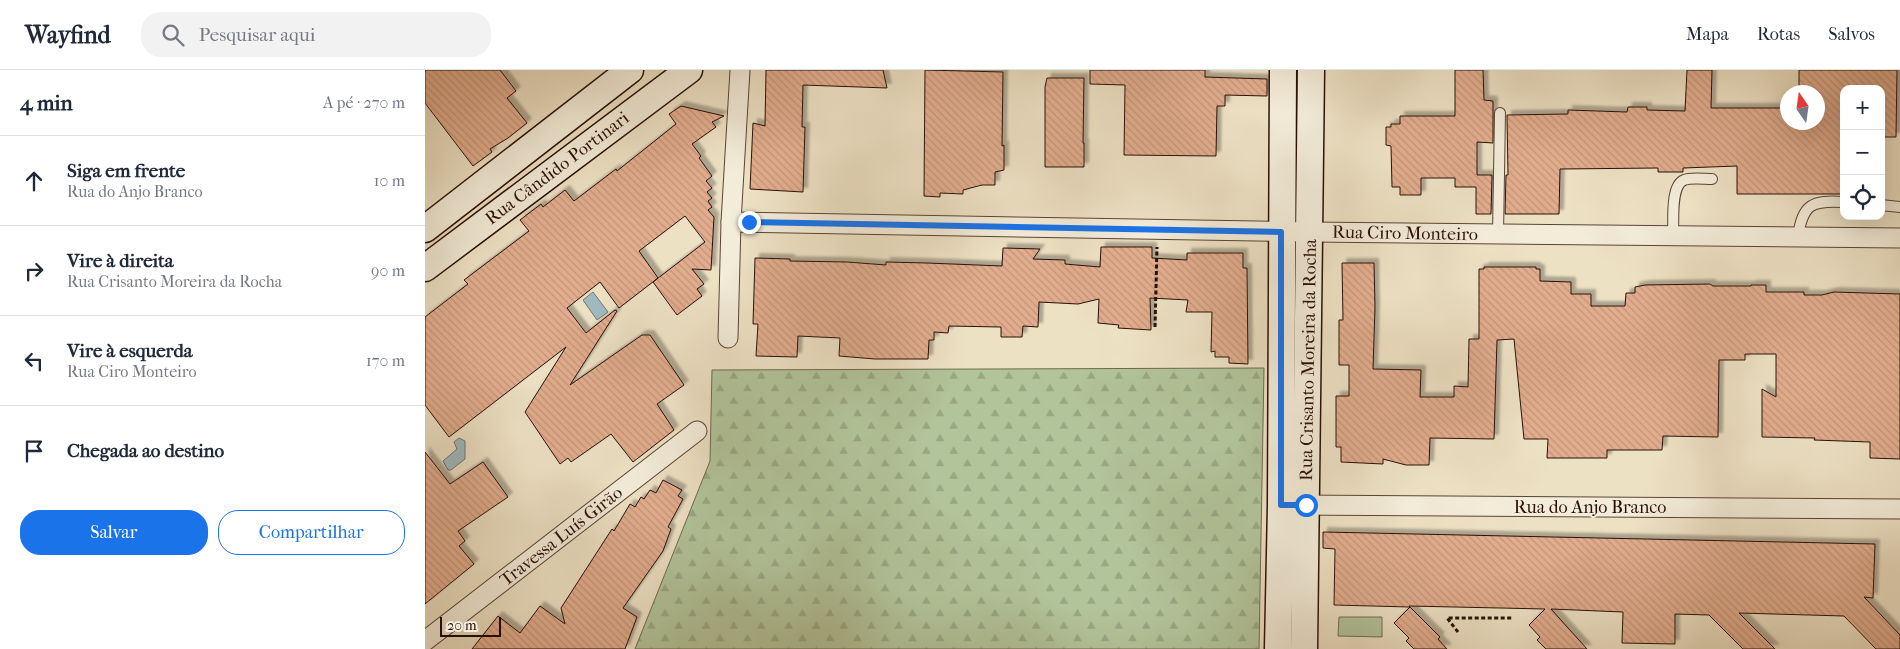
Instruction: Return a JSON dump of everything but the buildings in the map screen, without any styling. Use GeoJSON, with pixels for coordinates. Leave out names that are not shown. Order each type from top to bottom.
{"type":"FeatureCollection","features":[{"type":"Feature","properties":{"kind":"main road","name":"Rua Cândido Portinari"},"geometry":{"type":"LineString","coordinates":[[425,229],[630,70]]}},
{"type":"Feature","properties":{"kind":"main road","name":"Rua Cândido Portinari"},"geometry":{"type":"LineString","coordinates":[[425,268],[689,70]]}},
{"type":"Feature","properties":{"kind":"main road","name":"Rua Crisanto Moreira da Rocha"},"geometry":{"type":"LineString","coordinates":[[1278,649],[1281,505],[1283,70]]}},
{"type":"Feature","properties":{"kind":"main road","name":"Rua Crisanto Moreira da Rocha"},"geometry":{"type":"LineString","coordinates":[[1304,649],[1311,70]]}},
{"type":"Feature","properties":{"kind":"street"},"geometry":{"type":"LineString","coordinates":[[728,338],[731,222],[740,70]]}},
{"type":"Feature","properties":{"kind":"street","name":"Rua Ciro Monteiro"},"geometry":{"type":"LineString","coordinates":[[731,222],[1281,232],[1900,238]]}},
{"type":"Feature","properties":{"kind":"street","name":"Travessa Luís Girão"},"geometry":{"type":"LineString","coordinates":[[425,641],[697,431]]}},
{"type":"Feature","properties":{"kind":"street","name":"Rua do Anjo Branco"},"geometry":{"type":"LineString","coordinates":[[1281,505],[1900,509]]}},
{"type":"Feature","properties":{"kind":"street"},"geometry":{"type":"LineString","coordinates":[[425,641],[437,649]]}},
{"type":"Feature","properties":{"kind":"lane"},"geometry":{"type":"LineString","coordinates":[[1498,234],[1500,113]]}},
{"type":"Feature","properties":{"kind":"lane"},"geometry":{"type":"LineString","coordinates":[[1673,235],[1677,186],[1685,180],[1711,179]]}},
{"type":"Feature","properties":{"kind":"lane"},"geometry":{"type":"LineString","coordinates":[[1798,236],[1800,220],[1811,205],[1827,201],[1840,202]]}},
{"type":"Feature","properties":{"kind":"lane"},"geometry":{"type":"LineString","coordinates":[[1885,205],[1900,207]]}},
{"type":"Feature","properties":{"kind":"path"},"geometry":{"type":"LineString","coordinates":[[1155,327],[1157,230]]}},
{"type":"Feature","properties":{"kind":"path"},"geometry":{"type":"LineString","coordinates":[[1459,632],[1447,618],[1513,618]]}},
{"type":"Feature","properties":{"kind":"green space"},"geometry":{"type":"Polygon","coordinates":[[[1264,368],[1259,649],[635,649],[710,461],[712,370],[1264,368]]]}},
{"type":"Feature","properties":{"kind":"green space"},"geometry":{"type":"Polygon","coordinates":[[[1339,617],[1382,617],[1382,637],[1338,636],[1339,617]]]}},
{"type":"Feature","properties":{"kind":"water"},"geometry":{"type":"Polygon","coordinates":[[[593,292],[608,312],[597,320],[583,300],[593,292]]]}},
{"type":"Feature","properties":{"kind":"water"},"geometry":{"type":"Polygon","coordinates":[[[459,438],[465,441],[465,459],[451,470],[448,470],[443,461],[457,449],[454,442],[459,438]]]}},
{"type":"Feature","properties":{"kind":"route"},"geometry":{"type":"LineString","coordinates":[[749,222],[1281,232],[1281,505],[1306,505]]}}]}
